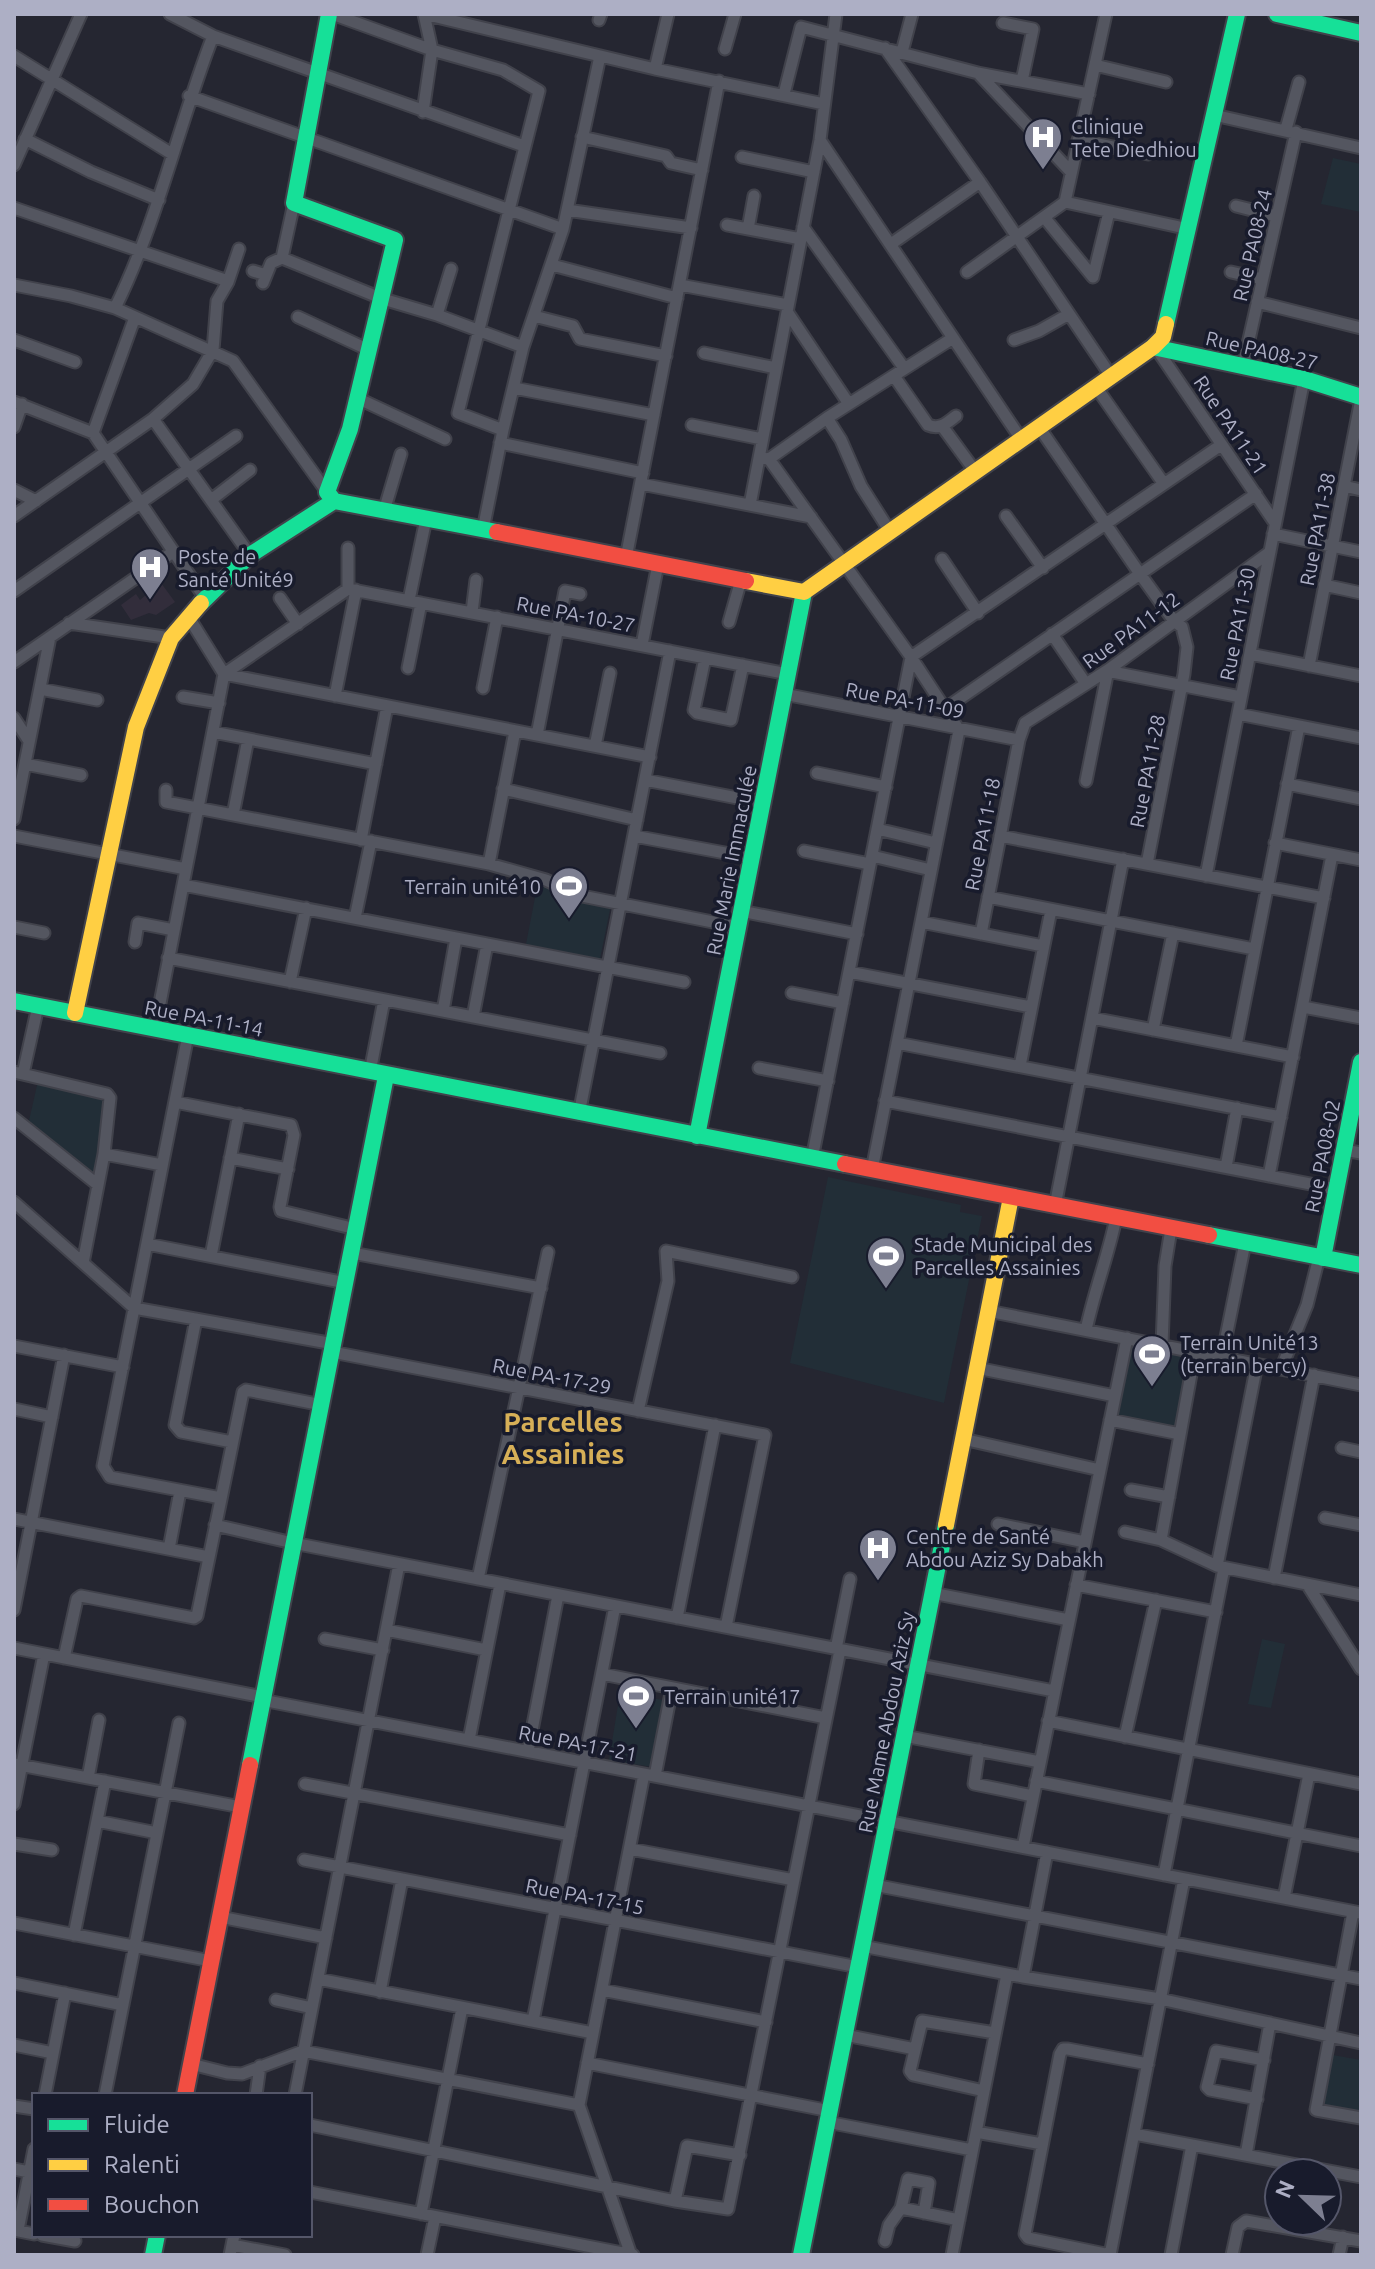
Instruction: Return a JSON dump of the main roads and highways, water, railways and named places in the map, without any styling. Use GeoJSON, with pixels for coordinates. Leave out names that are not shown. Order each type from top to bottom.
{"type":"FeatureCollection","features":[{"type":"Feature","properties":{"kind":"place","name":"Clinique Tete Diedhiou"},"geometry":{"type":"Point","coordinates":[1043,171]}},
{"type":"Feature","properties":{"kind":"place","name":"Poste de Santé Unité9"},"geometry":{"type":"Point","coordinates":[150,601]}},
{"type":"Feature","properties":{"kind":"place","name":"Terrain unité10"},"geometry":{"type":"Point","coordinates":[569,920]}},
{"type":"Feature","properties":{"kind":"place","name":"Stade Municipal des Parcelles Assainies"},"geometry":{"type":"Point","coordinates":[886,1290]}},
{"type":"Feature","properties":{"kind":"place","name":"Terrain Unité13 (terrain bercy)"},"geometry":{"type":"Point","coordinates":[1152,1388]}},
{"type":"Feature","properties":{"kind":"place","name":"Centre de Santé Abdou Aziz Sy Dabakh"},"geometry":{"type":"Point","coordinates":[878,1582]}},
{"type":"Feature","properties":{"kind":"place","name":"Terrain unité17"},"geometry":{"type":"Point","coordinates":[636,1730]}},
{"type":"Feature","properties":{"kind":"district","name":"Parcelles Assainies"},"geometry":{"type":"Point","coordinates":[563,1437]}}]}
